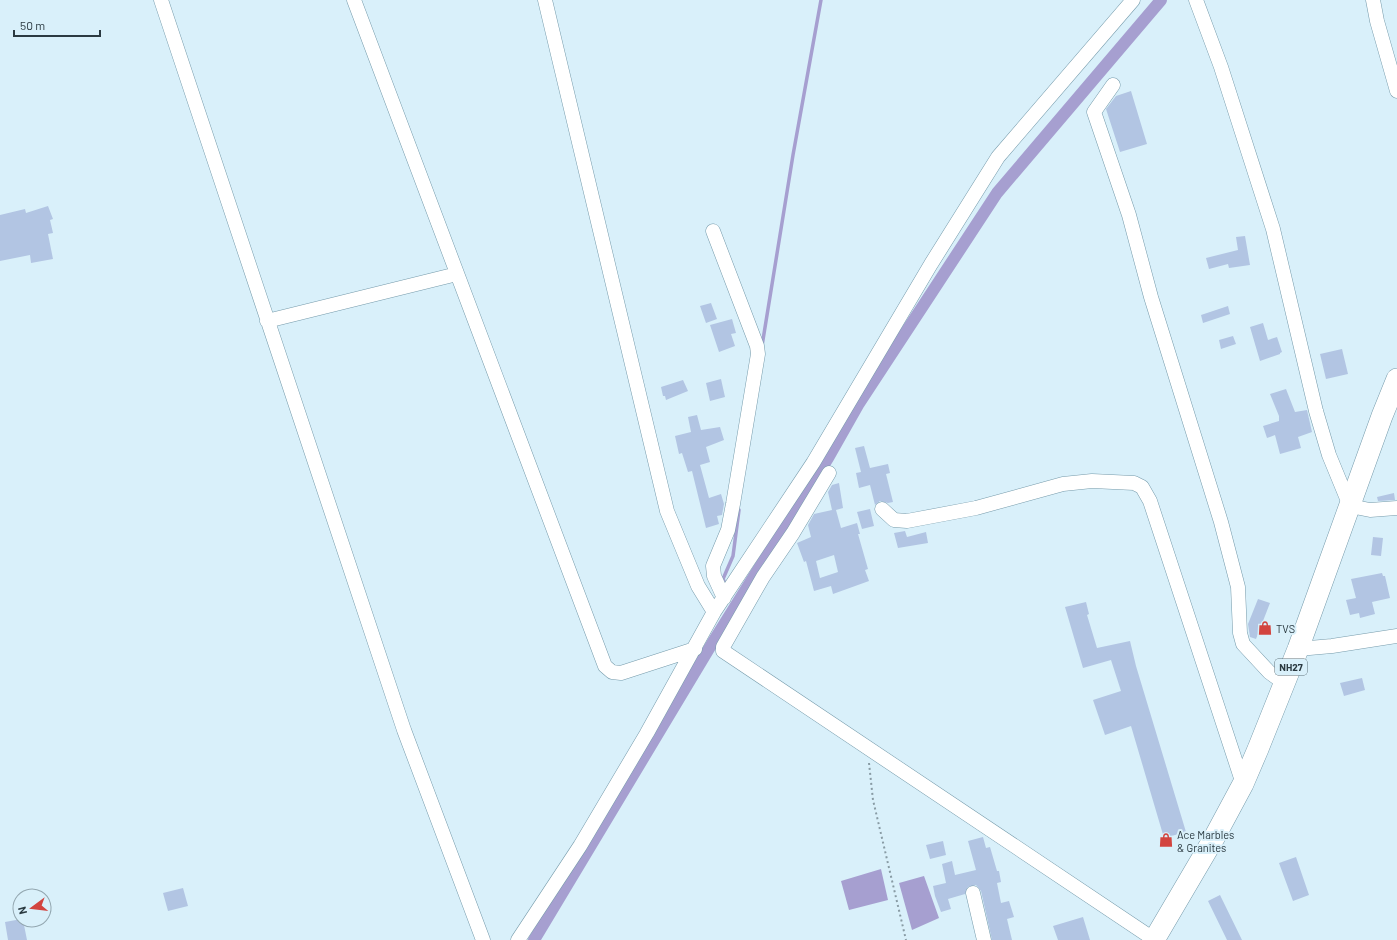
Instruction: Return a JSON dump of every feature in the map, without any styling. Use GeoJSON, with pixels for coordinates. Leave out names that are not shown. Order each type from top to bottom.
{"type":"FeatureCollection","features":[{"type":"Feature","properties":{"kind":"highway","name":"NH27"},"geometry":{"type":"LineString","coordinates":[[1154,940],[1214,838],[1243,784],[1298,649],[1382,416],[1397,379]]}},
{"type":"Feature","properties":{"kind":"street"},"geometry":{"type":"LineString","coordinates":[[161,0],[404,730],[483,940]]}},
{"type":"Feature","properties":{"kind":"street"},"geometry":{"type":"LineString","coordinates":[[354,0],[605,666],[612,672],[621,673],[695,649]]}},
{"type":"Feature","properties":{"kind":"street"},"geometry":{"type":"LineString","coordinates":[[545,0],[667,511],[698,586],[714,612]]}},
{"type":"Feature","properties":{"kind":"street"},"geometry":{"type":"LineString","coordinates":[[518,940],[580,846],[695,649],[714,612],[813,463],[931,264],[998,157],[1133,0]]}},
{"type":"Feature","properties":{"kind":"street"},"geometry":{"type":"LineString","coordinates":[[1196,0],[1221,67],[1273,229],[1316,411],[1329,455],[1350,506],[1370,510],[1397,508]]}},
{"type":"Feature","properties":{"kind":"street"},"geometry":{"type":"LineString","coordinates":[[1373,0],[1377,22],[1397,91]]}},
{"type":"Feature","properties":{"kind":"street"},"geometry":{"type":"LineString","coordinates":[[1113,84],[1094,112],[1129,215],[1152,297],[1221,522],[1238,587],[1240,633],[1243,644],[1269,672],[1284,683]]}},
{"type":"Feature","properties":{"kind":"street"},"geometry":{"type":"LineString","coordinates":[[713,231],[757,346],[758,354],[728,530],[713,566],[714,576],[724,598]]}},
{"type":"Feature","properties":{"kind":"street"},"geometry":{"type":"LineString","coordinates":[[267,321],[457,274]]}},
{"type":"Feature","properties":{"kind":"street"},"geometry":{"type":"LineString","coordinates":[[829,473],[793,533],[763,577],[722,647],[723,651],[867,746],[1154,940]]}},
{"type":"Feature","properties":{"kind":"street"},"geometry":{"type":"LineString","coordinates":[[882,509],[894,520],[907,522],[976,508],[1062,484],[1092,481],[1125,481],[1142,487],[1150,501],[1243,784]]}},
{"type":"Feature","properties":{"kind":"street"},"geometry":{"type":"LineString","coordinates":[[746,566],[763,577]]}},
{"type":"Feature","properties":{"kind":"street"},"geometry":{"type":"LineString","coordinates":[[1298,649],[1332,646],[1397,636]]}},
{"type":"Feature","properties":{"kind":"street"},"geometry":{"type":"LineString","coordinates":[[973,893],[984,940]]}},
{"type":"Feature","properties":{"kind":"path"},"geometry":{"type":"LineString","coordinates":[[867,746],[873,800],[906,940]]}},
{"type":"Feature","properties":{"kind":"shaded area"},"geometry":{"type":"Polygon","coordinates":[[[881,869],[888,900],[849,910],[841,881],[881,869]]]}},
{"type":"Feature","properties":{"kind":"shaded area"},"geometry":{"type":"Polygon","coordinates":[[[924,876],[939,918],[912,930],[899,883],[924,876]]]}},
{"type":"Feature","properties":{"kind":"building"},"geometry":{"type":"Polygon","coordinates":[[[1131,91],[1147,144],[1120,152],[1106,109],[1116,96],[1131,91]]]}},
{"type":"Feature","properties":{"kind":"building"},"geometry":{"type":"Polygon","coordinates":[[[48,206],[53,219],[50,220],[53,233],[48,234],[53,259],[31,263],[30,255],[0,261],[0,215],[25,209],[26,213],[48,206]]]}},
{"type":"Feature","properties":{"kind":"building"},"geometry":{"type":"Polygon","coordinates":[[[1245,236],[1250,265],[1229,268],[1228,264],[1209,269],[1206,258],[1238,250],[1236,237],[1245,236]]]}},
{"type":"Feature","properties":{"kind":"building"},"geometry":{"type":"Polygon","coordinates":[[[711,303],[717,319],[706,323],[700,306],[711,303]]]}},
{"type":"Feature","properties":{"kind":"building"},"geometry":{"type":"Polygon","coordinates":[[[1228,306],[1230,314],[1203,323],[1201,315],[1228,306]]]}},
{"type":"Feature","properties":{"kind":"building"},"geometry":{"type":"Polygon","coordinates":[[[732,319],[736,333],[731,334],[735,346],[719,352],[710,325],[732,319]]]}},
{"type":"Feature","properties":{"kind":"building"},"geometry":{"type":"Polygon","coordinates":[[[1263,323],[1268,340],[1277,337],[1282,352],[1260,361],[1250,327],[1263,323]]]}},
{"type":"Feature","properties":{"kind":"building"},"geometry":{"type":"Polygon","coordinates":[[[1233,336],[1236,344],[1221,349],[1219,340],[1233,336]]]}},
{"type":"Feature","properties":{"kind":"building"},"geometry":{"type":"Polygon","coordinates":[[[1342,349],[1348,374],[1326,379],[1320,354],[1342,349]]]}},
{"type":"Feature","properties":{"kind":"building"},"geometry":{"type":"Polygon","coordinates":[[[721,379],[725,397],[710,401],[706,383],[721,379]]]}},
{"type":"Feature","properties":{"kind":"building"},"geometry":{"type":"Polygon","coordinates":[[[683,380],[688,391],[666,400],[665,396],[663,396],[661,387],[683,380]]]}},
{"type":"Feature","properties":{"kind":"building"},"geometry":{"type":"Polygon","coordinates":[[[1286,389],[1295,412],[1307,410],[1312,432],[1298,437],[1301,448],[1280,454],[1275,435],[1267,438],[1263,426],[1279,421],[1279,416],[1270,394],[1286,389]]]}},
{"type":"Feature","properties":{"kind":"building"},"geometry":{"type":"Polygon","coordinates":[[[697,415],[701,430],[720,427],[724,440],[706,447],[710,462],[700,465],[709,498],[721,494],[724,504],[722,515],[717,516],[719,524],[706,528],[692,471],[688,472],[682,453],[679,454],[675,436],[691,432],[688,417],[697,415]]]}},
{"type":"Feature","properties":{"kind":"building"},"geometry":{"type":"Polygon","coordinates":[[[864,446],[870,468],[888,464],[890,473],[886,474],[893,502],[888,503],[880,501],[875,505],[870,485],[859,488],[856,473],[861,472],[855,448],[864,446]]]}},
{"type":"Feature","properties":{"kind":"building"},"geometry":{"type":"Polygon","coordinates":[[[839,483],[843,508],[836,510],[841,528],[857,523],[860,534],[858,534],[868,569],[865,570],[869,581],[833,594],[831,586],[814,591],[806,561],[804,562],[797,543],[811,537],[808,525],[814,514],[832,510],[828,492],[832,485],[839,483]],[[834,555],[816,561],[820,578],[838,572],[834,555]]]}},
{"type":"Feature","properties":{"kind":"building"},"geometry":{"type":"Polygon","coordinates":[[[1394,493],[1395,500],[1378,501],[1377,497],[1394,493]]]}},
{"type":"Feature","properties":{"kind":"building"},"geometry":{"type":"Polygon","coordinates":[[[870,509],[874,526],[862,529],[857,512],[870,509]]]}},
{"type":"Feature","properties":{"kind":"building"},"geometry":{"type":"Polygon","coordinates":[[[905,531],[907,537],[926,532],[928,543],[898,548],[894,533],[905,531]]]}},
{"type":"Feature","properties":{"kind":"building"},"geometry":{"type":"Polygon","coordinates":[[[1373,537],[1383,538],[1381,556],[1371,555],[1373,537]]]}},
{"type":"Feature","properties":{"kind":"building"},"geometry":{"type":"Polygon","coordinates":[[[1382,573],[1383,576],[1385,576],[1390,598],[1372,602],[1375,614],[1360,618],[1359,613],[1350,615],[1346,600],[1356,598],[1351,579],[1382,573]]]}},
{"type":"Feature","properties":{"kind":"building"},"geometry":{"type":"Polygon","coordinates":[[[1258,599],[1270,603],[1256,639],[1250,637],[1248,624],[1258,599]]]}},
{"type":"Feature","properties":{"kind":"building"},"geometry":{"type":"Polygon","coordinates":[[[1086,602],[1089,614],[1087,615],[1097,648],[1130,641],[1136,666],[1186,832],[1164,838],[1131,726],[1105,735],[1093,700],[1121,691],[1111,660],[1083,668],[1065,607],[1086,602]]]}},
{"type":"Feature","properties":{"kind":"building"},"geometry":{"type":"Polygon","coordinates":[[[1362,678],[1365,690],[1344,696],[1340,683],[1362,678]]]}},
{"type":"Feature","properties":{"kind":"building"},"geometry":{"type":"Polygon","coordinates":[[[983,837],[986,848],[990,847],[997,871],[999,871],[1001,882],[997,883],[1001,903],[1009,901],[1014,917],[1007,919],[1012,940],[992,940],[981,891],[976,885],[968,887],[965,894],[948,899],[951,909],[941,912],[935,896],[933,886],[946,883],[942,864],[952,861],[955,875],[976,870],[968,841],[983,837]]]}},
{"type":"Feature","properties":{"kind":"building"},"geometry":{"type":"Polygon","coordinates":[[[943,841],[946,855],[930,859],[926,845],[943,841]]]}},
{"type":"Feature","properties":{"kind":"building"},"geometry":{"type":"Polygon","coordinates":[[[1296,857],[1309,895],[1293,901],[1279,863],[1296,857]]]}},
{"type":"Feature","properties":{"kind":"building"},"geometry":{"type":"Polygon","coordinates":[[[183,888],[188,906],[168,911],[163,893],[183,888]]]}},
{"type":"Feature","properties":{"kind":"building"},"geometry":{"type":"Polygon","coordinates":[[[1220,895],[1242,940],[1227,940],[1208,901],[1220,895]]]}},
{"type":"Feature","properties":{"kind":"building"},"geometry":{"type":"Polygon","coordinates":[[[1083,917],[1090,940],[1058,940],[1053,926],[1083,917]]]}},
{"type":"Feature","properties":{"kind":"building"},"geometry":{"type":"Polygon","coordinates":[[[12,921],[12,928],[25,928],[27,940],[8,940],[5,922],[12,921]]]}},
{"type":"Feature","properties":{"kind":"waterway"},"geometry":{"type":"LineString","coordinates":[[762,346],[793,155],[821,0]]}},
{"type":"Feature","properties":{"kind":"waterway"},"geometry":{"type":"LineString","coordinates":[[534,940],[713,642],[828,458],[858,405],[997,193],[1161,0]]}},
{"type":"Feature","properties":{"kind":"waterway"},"geometry":{"type":"LineString","coordinates":[[724,581],[723,579],[733,556],[739,510]]}},
{"type":"Feature","properties":{"kind":"place","name":"TVS"},"geometry":{"type":"Point","coordinates":[1265,628]}},
{"type":"Feature","properties":{"kind":"place","name":"Ace Marbles & Granites"},"geometry":{"type":"Point","coordinates":[1166,840]}}]}
